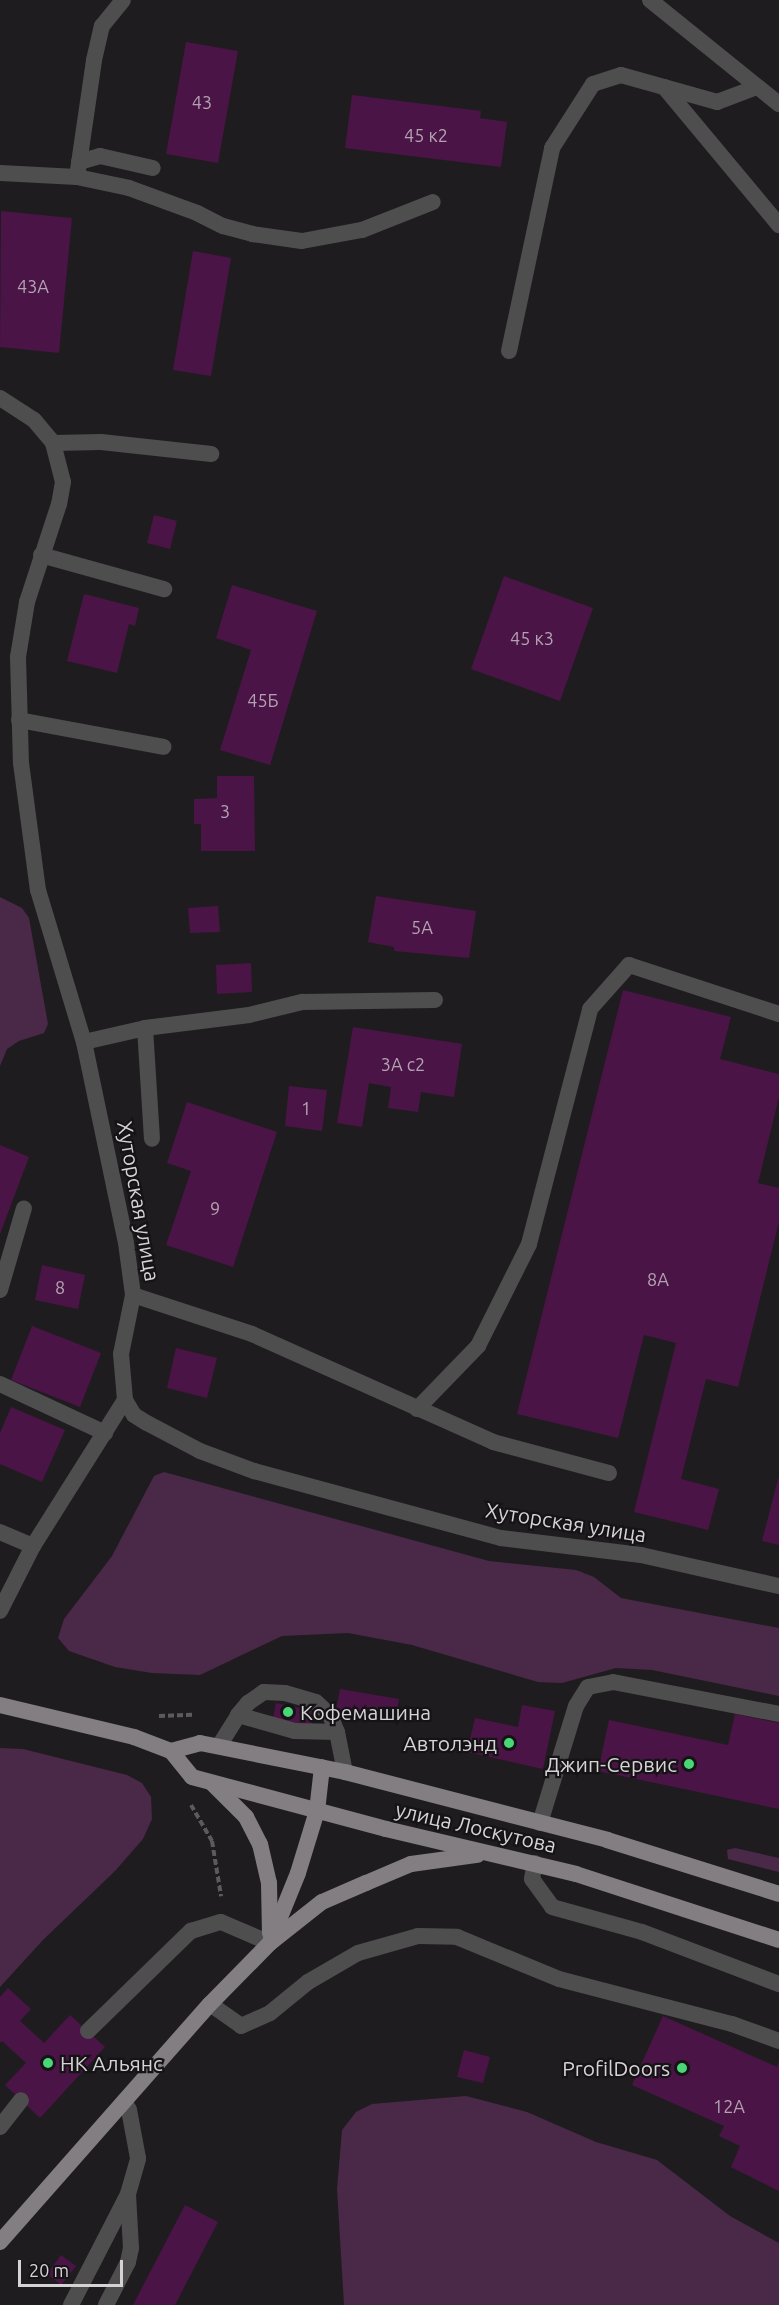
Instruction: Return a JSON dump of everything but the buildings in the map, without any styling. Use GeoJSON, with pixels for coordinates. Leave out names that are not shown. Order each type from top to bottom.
{"type":"FeatureCollection","features":[{"type":"Feature","properties":{"kind":"main road"},"geometry":{"type":"LineString","coordinates":[[0,1705],[134,1737],[171,1751]]}},
{"type":"Feature","properties":{"kind":"main road","name":"улица Лоскутова"},"geometry":{"type":"LineString","coordinates":[[779,1894],[608,1840],[345,1772],[200,1743],[171,1751],[192,1777],[486,1853],[535,1863],[612,1885],[779,1940]]}},
{"type":"Feature","properties":{"kind":"main road"},"geometry":{"type":"LineString","coordinates":[[270,1943],[298,1873],[317,1810],[322,1767]]}},
{"type":"Feature","properties":{"kind":"main road"},"geometry":{"type":"LineString","coordinates":[[212,1783],[246,1817],[260,1844],[269,1883],[270,1943]]}},
{"type":"Feature","properties":{"kind":"main road"},"geometry":{"type":"LineString","coordinates":[[0,2242],[210,2004],[270,1943],[322,1902],[384,1875],[411,1864],[486,1853]]}},
{"type":"Feature","properties":{"kind":"street"},"geometry":{"type":"LineString","coordinates":[[78,170],[94,60],[102,26],[123,0]]}},
{"type":"Feature","properties":{"kind":"street"},"geometry":{"type":"LineString","coordinates":[[651,0],[779,104]]}},
{"type":"Feature","properties":{"kind":"street"},"geometry":{"type":"LineString","coordinates":[[509,351],[552,148],[593,84],[621,75],[717,102],[757,87]]}},
{"type":"Feature","properties":{"kind":"street"},"geometry":{"type":"LineString","coordinates":[[664,87],[779,225]]}},
{"type":"Feature","properties":{"kind":"street"},"geometry":{"type":"LineString","coordinates":[[78,170],[100,156],[153,168]]}},
{"type":"Feature","properties":{"kind":"street"},"geometry":{"type":"LineString","coordinates":[[0,173],[78,170],[197,213],[223,226],[252,234],[302,241],[362,230],[433,202]]}},
{"type":"Feature","properties":{"kind":"street","name":"Хуторская улица"},"geometry":{"type":"LineString","coordinates":[[0,398],[34,420],[53,443],[63,482],[59,504],[27,602],[18,657],[21,763],[38,890],[84,1042],[111,1164],[133,1295],[121,1354],[125,1400],[134,1415],[147,1424],[200,1450],[265,1474],[501,1538],[641,1555],[779,1586]]}},
{"type":"Feature","properties":{"kind":"street"},"geometry":{"type":"LineString","coordinates":[[53,443],[101,442],[211,454]]}},
{"type":"Feature","properties":{"kind":"street"},"geometry":{"type":"LineString","coordinates":[[41,555],[164,589]]}},
{"type":"Feature","properties":{"kind":"street"},"geometry":{"type":"LineString","coordinates":[[19,720],[164,747]]}},
{"type":"Feature","properties":{"kind":"street"},"geometry":{"type":"LineString","coordinates":[[417,1409],[478,1346],[529,1244],[590,1009],[629,965],[779,1014]]}},
{"type":"Feature","properties":{"kind":"street"},"geometry":{"type":"LineString","coordinates":[[84,1042],[145,1028],[249,1015],[302,1002],[435,1000]]}},
{"type":"Feature","properties":{"kind":"street"},"geometry":{"type":"LineString","coordinates":[[145,1028],[152,1139]]}},
{"type":"Feature","properties":{"kind":"street"},"geometry":{"type":"LineString","coordinates":[[0,1290],[24,1208]]}},
{"type":"Feature","properties":{"kind":"street"},"geometry":{"type":"LineString","coordinates":[[133,1295],[252,1334],[493,1442],[609,1473]]}},
{"type":"Feature","properties":{"kind":"street"},"geometry":{"type":"LineString","coordinates":[[0,1384],[105,1433]]}},
{"type":"Feature","properties":{"kind":"street"},"geometry":{"type":"LineString","coordinates":[[0,1611],[33,1546],[125,1400]]}},
{"type":"Feature","properties":{"kind":"street"},"geometry":{"type":"LineString","coordinates":[[0,1532],[33,1546]]}},
{"type":"Feature","properties":{"kind":"street"},"geometry":{"type":"LineString","coordinates":[[540,1823],[576,1706],[588,1687],[613,1682],[779,1713]]}},
{"type":"Feature","properties":{"kind":"street"},"geometry":{"type":"LineString","coordinates":[[219,1746],[248,1702],[264,1692],[285,1693],[316,1702],[330,1715],[337,1732],[345,1772]]}},
{"type":"Feature","properties":{"kind":"street"},"geometry":{"type":"LineString","coordinates":[[238,1715],[295,1731],[337,1732]]}},
{"type":"Feature","properties":{"kind":"street"},"geometry":{"type":"LineString","coordinates":[[535,1863],[532,1879],[552,1907],[642,1932],[779,1984]]}},
{"type":"Feature","properties":{"kind":"street"},"geometry":{"type":"LineString","coordinates":[[88,2031],[191,1931],[221,1923],[270,1943]]}},
{"type":"Feature","properties":{"kind":"street"},"geometry":{"type":"LineString","coordinates":[[210,2004],[241,2026],[270,2013],[308,1982],[358,1953],[418,1936],[457,1937],[559,1979],[732,2024],[779,2041]]}},
{"type":"Feature","properties":{"kind":"street"},"geometry":{"type":"LineString","coordinates":[[0,2127],[21,2100]]}},
{"type":"Feature","properties":{"kind":"street"},"geometry":{"type":"LineString","coordinates":[[71,2305],[128,2194],[138,2158],[129,2110],[124,2101]]}},
{"type":"Feature","properties":{"kind":"street"},"geometry":{"type":"LineString","coordinates":[[106,2305],[128,2262],[131,2248],[128,2194]]}},
{"type":"Feature","properties":{"kind":"path"},"geometry":{"type":"LineString","coordinates":[[150,1716],[238,1715]]}},
{"type":"Feature","properties":{"kind":"shaded area"},"geometry":{"type":"Polygon","coordinates":[[[0,897],[22,908],[29,918],[48,1024],[44,1033],[19,1041],[7,1049],[0,1066],[0,897]]]}},
{"type":"Feature","properties":{"kind":"shaded area"},"geometry":{"type":"Polygon","coordinates":[[[164,1472],[489,1561],[576,1570],[594,1577],[621,1598],[779,1628],[779,1696],[652,1670],[616,1668],[562,1683],[538,1682],[412,1645],[348,1633],[282,1636],[200,1675],[152,1673],[115,1667],[69,1651],[58,1638],[64,1619],[112,1556],[154,1476],[164,1472]]]}},
{"type":"Feature","properties":{"kind":"shaded area"},"geometry":{"type":"Polygon","coordinates":[[[0,1748],[23,1749],[127,1775],[142,1783],[151,1797],[152,1819],[143,1839],[115,1871],[43,1940],[0,1987],[0,1748]]]}},
{"type":"Feature","properties":{"kind":"shaded area"},"geometry":{"type":"Polygon","coordinates":[[[735,1848],[779,1858],[779,1872],[728,1859],[727,1850],[735,1848]]]}},
{"type":"Feature","properties":{"kind":"shaded area"},"geometry":{"type":"Polygon","coordinates":[[[466,2096],[527,2112],[596,2142],[657,2160],[730,2216],[779,2243],[779,2305],[344,2305],[337,2189],[342,2130],[356,2112],[372,2104],[466,2096]]]}},
{"type":"Feature","properties":{"kind":"place","name":"Кофемашина"},"geometry":{"type":"Point","coordinates":[288,1712]}},
{"type":"Feature","properties":{"kind":"place","name":"Автолэнд"},"geometry":{"type":"Point","coordinates":[509,1743]}},
{"type":"Feature","properties":{"kind":"place","name":"Джип-Сервис"},"geometry":{"type":"Point","coordinates":[689,1764]}},
{"type":"Feature","properties":{"kind":"place","name":"НК Альянс"},"geometry":{"type":"Point","coordinates":[48,2063]}},
{"type":"Feature","properties":{"kind":"place","name":"ProfilDoors"},"geometry":{"type":"Point","coordinates":[682,2068]}}]}
